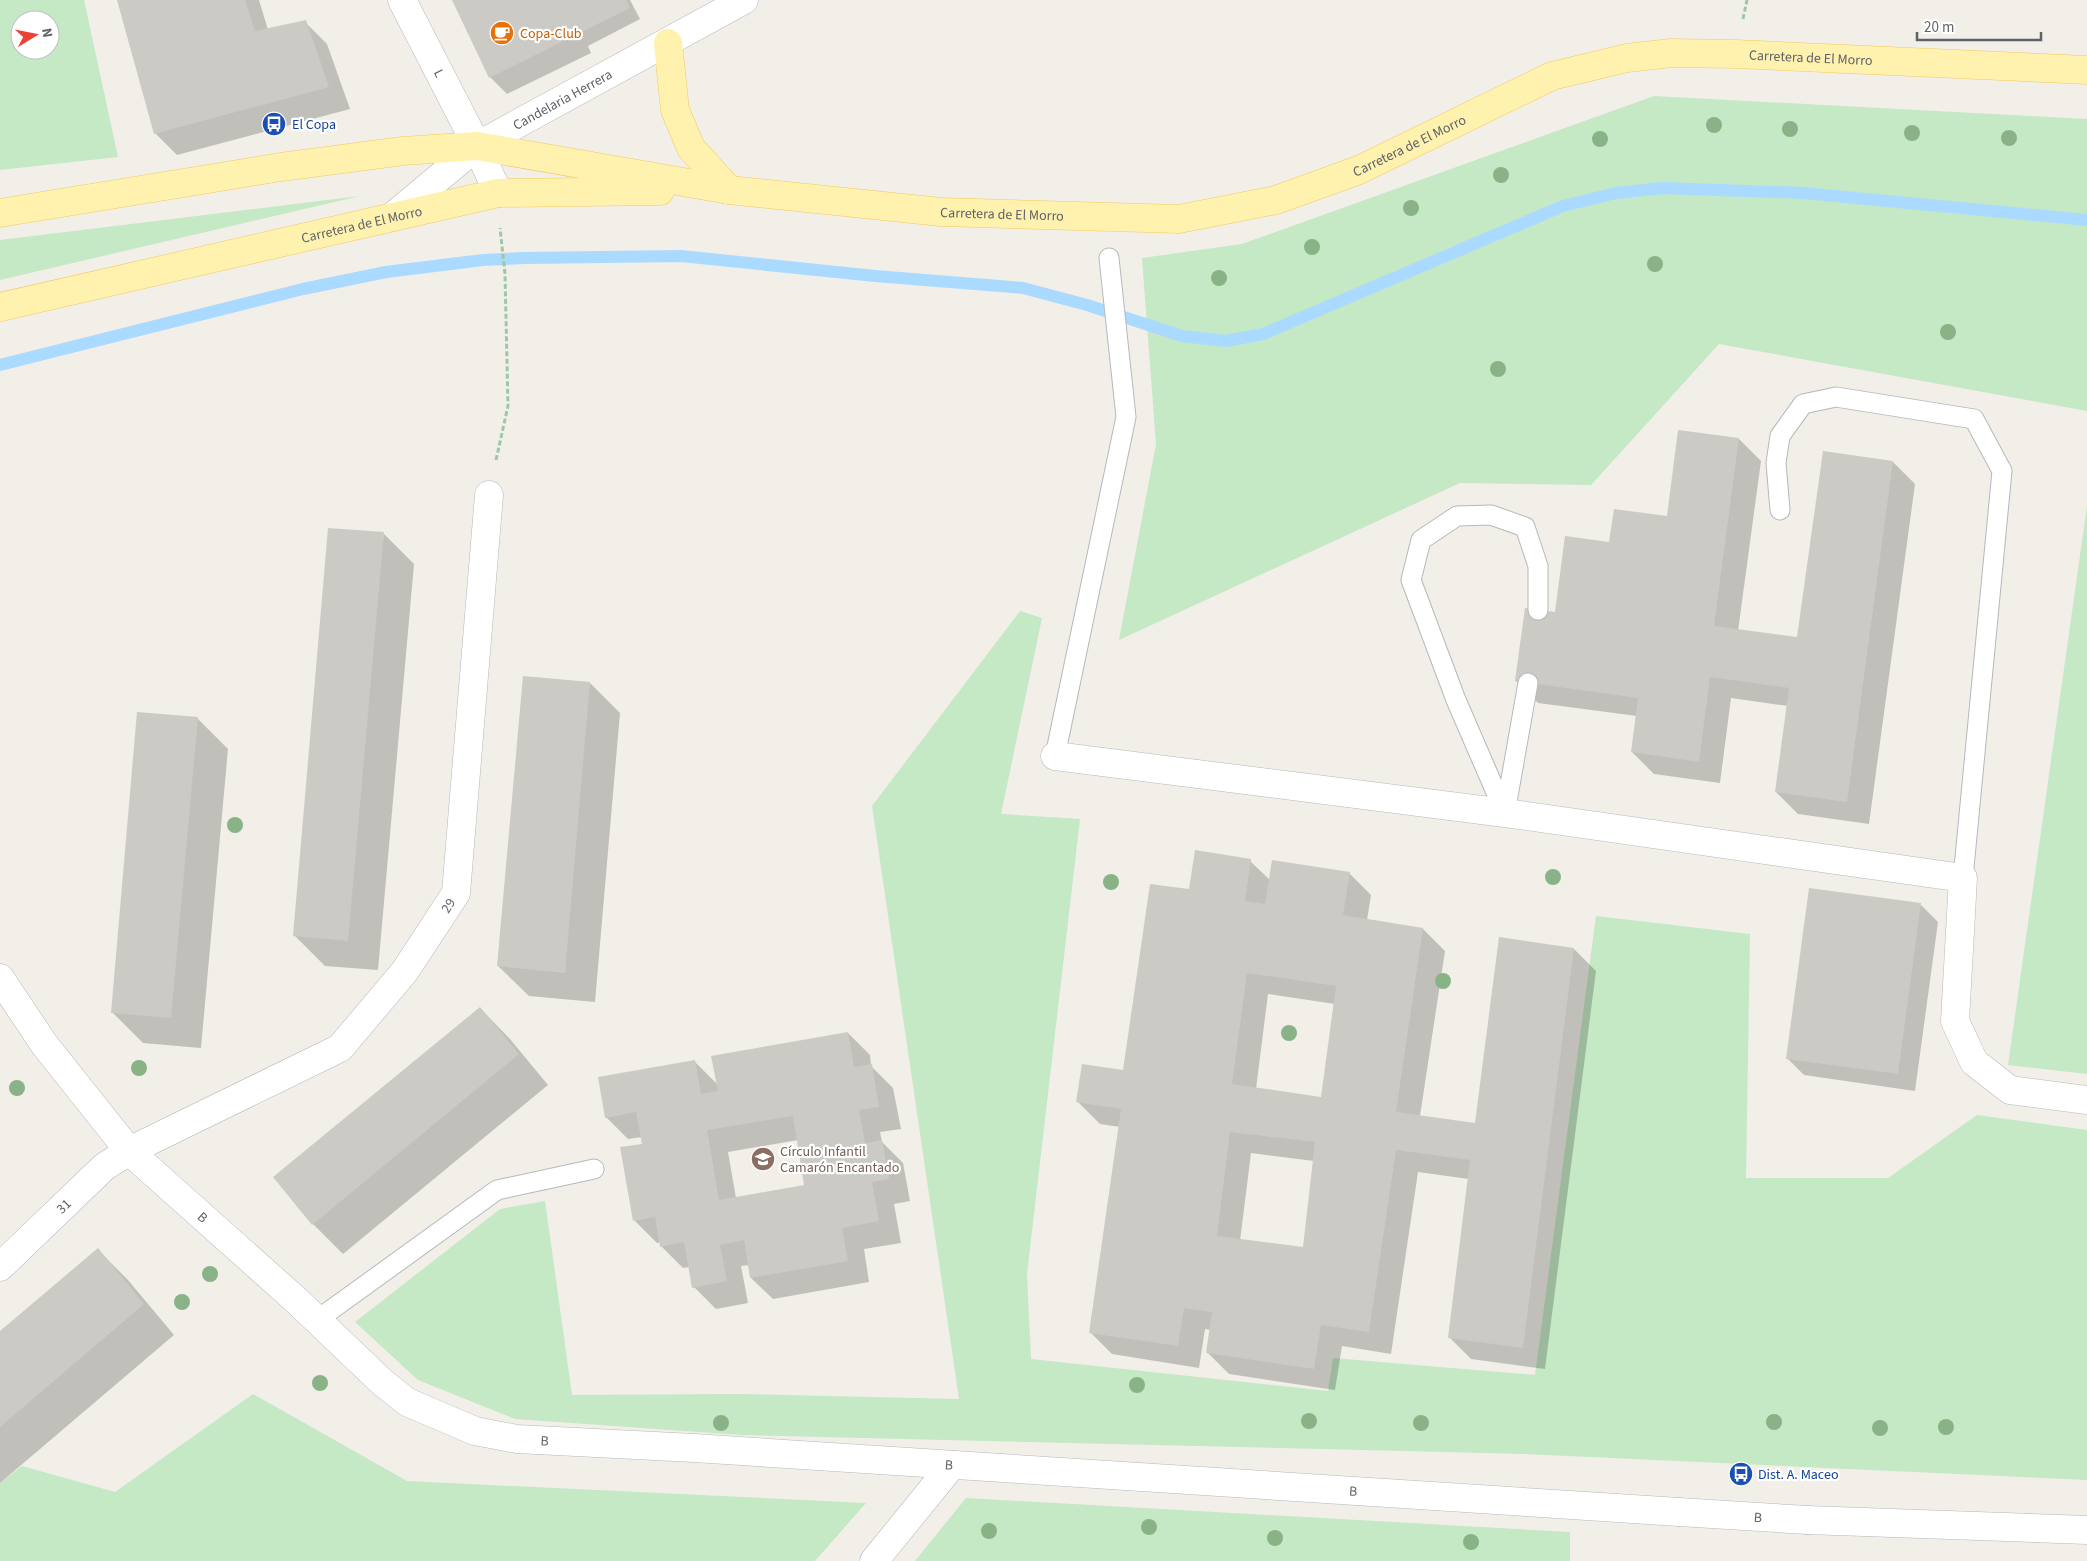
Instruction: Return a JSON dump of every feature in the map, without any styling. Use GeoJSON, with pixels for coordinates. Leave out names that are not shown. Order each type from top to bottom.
{"type":"FeatureCollection","features":[{"type":"Feature","properties":{"kind":"main road"},"geometry":{"type":"LineString","coordinates":[[668,43],[675,110],[691,148],[729,190]]}},
{"type":"Feature","properties":{"kind":"main road","name":"Carretera de El Morro"},"geometry":{"type":"LineString","coordinates":[[0,213],[281,167],[403,151],[477,146],[729,190],[941,212],[1179,219],[1276,200],[1359,170],[1552,76],[1627,58],[1671,53],[1736,54],[2087,70]]}},
{"type":"Feature","properties":{"kind":"main road","name":"Carretera de El Morro"},"geometry":{"type":"LineString","coordinates":[[0,307],[498,193],[729,190]]}},
{"type":"Feature","properties":{"kind":"street","name":"L"},"geometry":{"type":"LineString","coordinates":[[402,0],[477,146],[498,193]]}},
{"type":"Feature","properties":{"kind":"street","name":"Candelaria Herrera"},"geometry":{"type":"LineString","coordinates":[[392,217],[477,146],[744,0]]}},
{"type":"Feature","properties":{"kind":"street","name":"29"},"geometry":{"type":"LineString","coordinates":[[128,1151],[340,1048],[405,971],[456,893],[489,495]]}},
{"type":"Feature","properties":{"kind":"street"},"geometry":{"type":"LineString","coordinates":[[1055,756],[1505,813],[1963,878],[1955,1021],[1974,1062],[2010,1090],[2087,1100]]}},
{"type":"Feature","properties":{"kind":"street","name":"B"},"geometry":{"type":"LineString","coordinates":[[0,978],[44,1044],[128,1151],[318,1320],[382,1382],[407,1402],[474,1431],[517,1439],[694,1448],[1806,1520],[2087,1530]]}},
{"type":"Feature","properties":{"kind":"street","name":"31"},"geometry":{"type":"LineString","coordinates":[[0,1267],[104,1168],[128,1151]]}},
{"type":"Feature","properties":{"kind":"street"},"geometry":{"type":"LineString","coordinates":[[874,1561],[952,1465]]}},
{"type":"Feature","properties":{"kind":"lane"},"geometry":{"type":"LineString","coordinates":[[1055,756],[1126,417],[1109,258]]}},
{"type":"Feature","properties":{"kind":"lane"},"geometry":{"type":"LineString","coordinates":[[1780,510],[1776,463],[1780,436],[1803,404],[1836,397],[1974,419],[2002,471],[1963,878]]}},
{"type":"Feature","properties":{"kind":"lane"},"geometry":{"type":"LineString","coordinates":[[1505,813],[1456,700],[1411,580],[1421,540],[1457,516],[1491,515],[1525,527],[1538,566],[1538,610]]}},
{"type":"Feature","properties":{"kind":"lane"},"geometry":{"type":"LineString","coordinates":[[1505,813],[1528,683]]}},
{"type":"Feature","properties":{"kind":"lane"},"geometry":{"type":"LineString","coordinates":[[318,1320],[497,1190],[594,1169]]}},
{"type":"Feature","properties":{"kind":"path"},"geometry":{"type":"LineString","coordinates":[[489,495],[508,406],[505,274],[500,221]]}},
{"type":"Feature","properties":{"kind":"green space"},"geometry":{"type":"Polygon","coordinates":[[[0,0],[84,0],[118,157],[0,170],[0,0]]]}},
{"type":"Feature","properties":{"kind":"green space"},"geometry":{"type":"Polygon","coordinates":[[[1654,96],[2087,119],[2087,411],[1719,344],[1591,485],[1460,483],[1119,640],[1156,444],[1142,258],[1242,244],[1654,96]]]}},
{"type":"Feature","properties":{"kind":"green space"},"geometry":{"type":"Polygon","coordinates":[[[360,196],[0,280],[0,240],[360,196]]]}},
{"type":"Feature","properties":{"kind":"green space"},"geometry":{"type":"Polygon","coordinates":[[[2087,506],[2087,1074],[2008,1065],[2087,506]]]}},
{"type":"Feature","properties":{"kind":"green space"},"geometry":{"type":"Polygon","coordinates":[[[1020,611],[1042,618],[1001,814],[1080,819],[1027,1274],[1031,1359],[1328,1391],[1333,1358],[1535,1375],[1596,916],[1750,934],[1746,1178],[1888,1178],[1977,1115],[2087,1130],[2087,1480],[1525,1454],[741,1435],[515,1419],[418,1380],[355,1322],[500,1209],[545,1201],[572,1395],[738,1394],[959,1399],[872,806],[1020,611]]]}},
{"type":"Feature","properties":{"kind":"green space"},"geometry":{"type":"Polygon","coordinates":[[[253,1394],[407,1481],[866,1503],[815,1561],[0,1561],[0,1483],[22,1466],[115,1492],[253,1394]]]}},
{"type":"Feature","properties":{"kind":"green space"},"geometry":{"type":"Polygon","coordinates":[[[966,1498],[1570,1532],[1570,1561],[915,1561],[966,1498]]]}},
{"type":"Feature","properties":{"kind":"building"},"geometry":{"type":"Polygon","coordinates":[[[117,0],[245,0],[255,31],[306,20],[329,87],[154,134],[117,0]]]}},
{"type":"Feature","properties":{"kind":"building"},"geometry":{"type":"Polygon","coordinates":[[[452,0],[626,0],[630,8],[489,78],[452,0]]]}},
{"type":"Feature","properties":{"kind":"building"},"geometry":{"type":"Polygon","coordinates":[[[1678,430],[1739,438],[1714,626],[1797,637],[1823,451],[1893,461],[1847,802],[1775,792],[1789,688],[1710,677],[1699,762],[1631,752],[1638,698],[1515,681],[1525,608],[1555,612],[1565,536],[1609,542],[1614,509],[1667,516],[1678,430]]]}},
{"type":"Feature","properties":{"kind":"building"},"geometry":{"type":"Polygon","coordinates":[[[328,528],[384,532],[348,941],[293,936],[328,528]]]}},
{"type":"Feature","properties":{"kind":"building"},"geometry":{"type":"Polygon","coordinates":[[[523,676],[590,682],[565,973],[497,966],[523,676]]]}},
{"type":"Feature","properties":{"kind":"building"},"geometry":{"type":"Polygon","coordinates":[[[137,712],[198,717],[171,1018],[111,1013],[137,712]]]}},
{"type":"Feature","properties":{"kind":"building"},"geometry":{"type":"Polygon","coordinates":[[[1195,850],[1251,859],[1245,901],[1265,904],[1272,860],[1350,872],[1343,915],[1423,928],[1396,1112],[1475,1123],[1499,937],[1574,948],[1523,1348],[1448,1338],[1470,1160],[1396,1150],[1369,1332],[1321,1325],[1314,1369],[1206,1353],[1212,1312],[1184,1308],[1178,1346],[1089,1333],[1121,1109],[1076,1102],[1082,1064],[1123,1070],[1150,884],[1189,889],[1195,850]],[[1247,973],[1232,1084],[1321,1097],[1336,986],[1247,973]],[[1230,1132],[1217,1236],[1303,1247],[1315,1142],[1230,1132]]]}},
{"type":"Feature","properties":{"kind":"building"},"geometry":{"type":"Polygon","coordinates":[[[1809,888],[1921,903],[1898,1074],[1786,1059],[1809,888]]]}},
{"type":"Feature","properties":{"kind":"building"},"geometry":{"type":"Polygon","coordinates":[[[480,1007],[519,1054],[312,1225],[273,1177],[480,1007]]]}},
{"type":"Feature","properties":{"kind":"building"},"geometry":{"type":"Polygon","coordinates":[[[848,1032],[854,1067],[872,1064],[879,1107],[859,1110],[865,1143],[882,1140],[889,1179],[872,1182],[879,1221],[842,1228],[848,1261],[750,1278],[744,1240],[720,1245],[727,1281],[692,1288],[684,1242],[660,1247],[655,1217],[633,1221],[620,1147],[642,1144],[636,1112],[605,1118],[598,1077],[695,1060],[701,1094],[718,1091],[711,1056],[848,1032]],[[793,1116],[707,1130],[719,1200],[804,1185],[793,1116]]]}},
{"type":"Feature","properties":{"kind":"building"},"geometry":{"type":"Polygon","coordinates":[[[98,1248],[144,1304],[0,1427],[0,1331],[98,1248]]]}},
{"type":"Feature","properties":{"kind":"waterway"},"geometry":{"type":"LineString","coordinates":[[0,365],[303,289],[386,272],[483,260],[681,256],[875,276],[1023,288],[1087,305],[1182,336],[1226,341],[1263,334],[1563,206],[1616,193],[1662,188],[1803,193],[2087,220]]}},
{"type":"Feature","properties":{"kind":"place","name":"Copa-Club"},"geometry":{"type":"Point","coordinates":[502,33]}},
{"type":"Feature","properties":{"kind":"place","name":"El Copa"},"geometry":{"type":"Point","coordinates":[274,124]}},
{"type":"Feature","properties":{"kind":"place","name":"Círculo Infantil Camarón Encantado"},"geometry":{"type":"Point","coordinates":[763,1159]}},
{"type":"Feature","properties":{"kind":"place","name":"Dist. A. Maceo"},"geometry":{"type":"Point","coordinates":[1741,1474]}}]}
